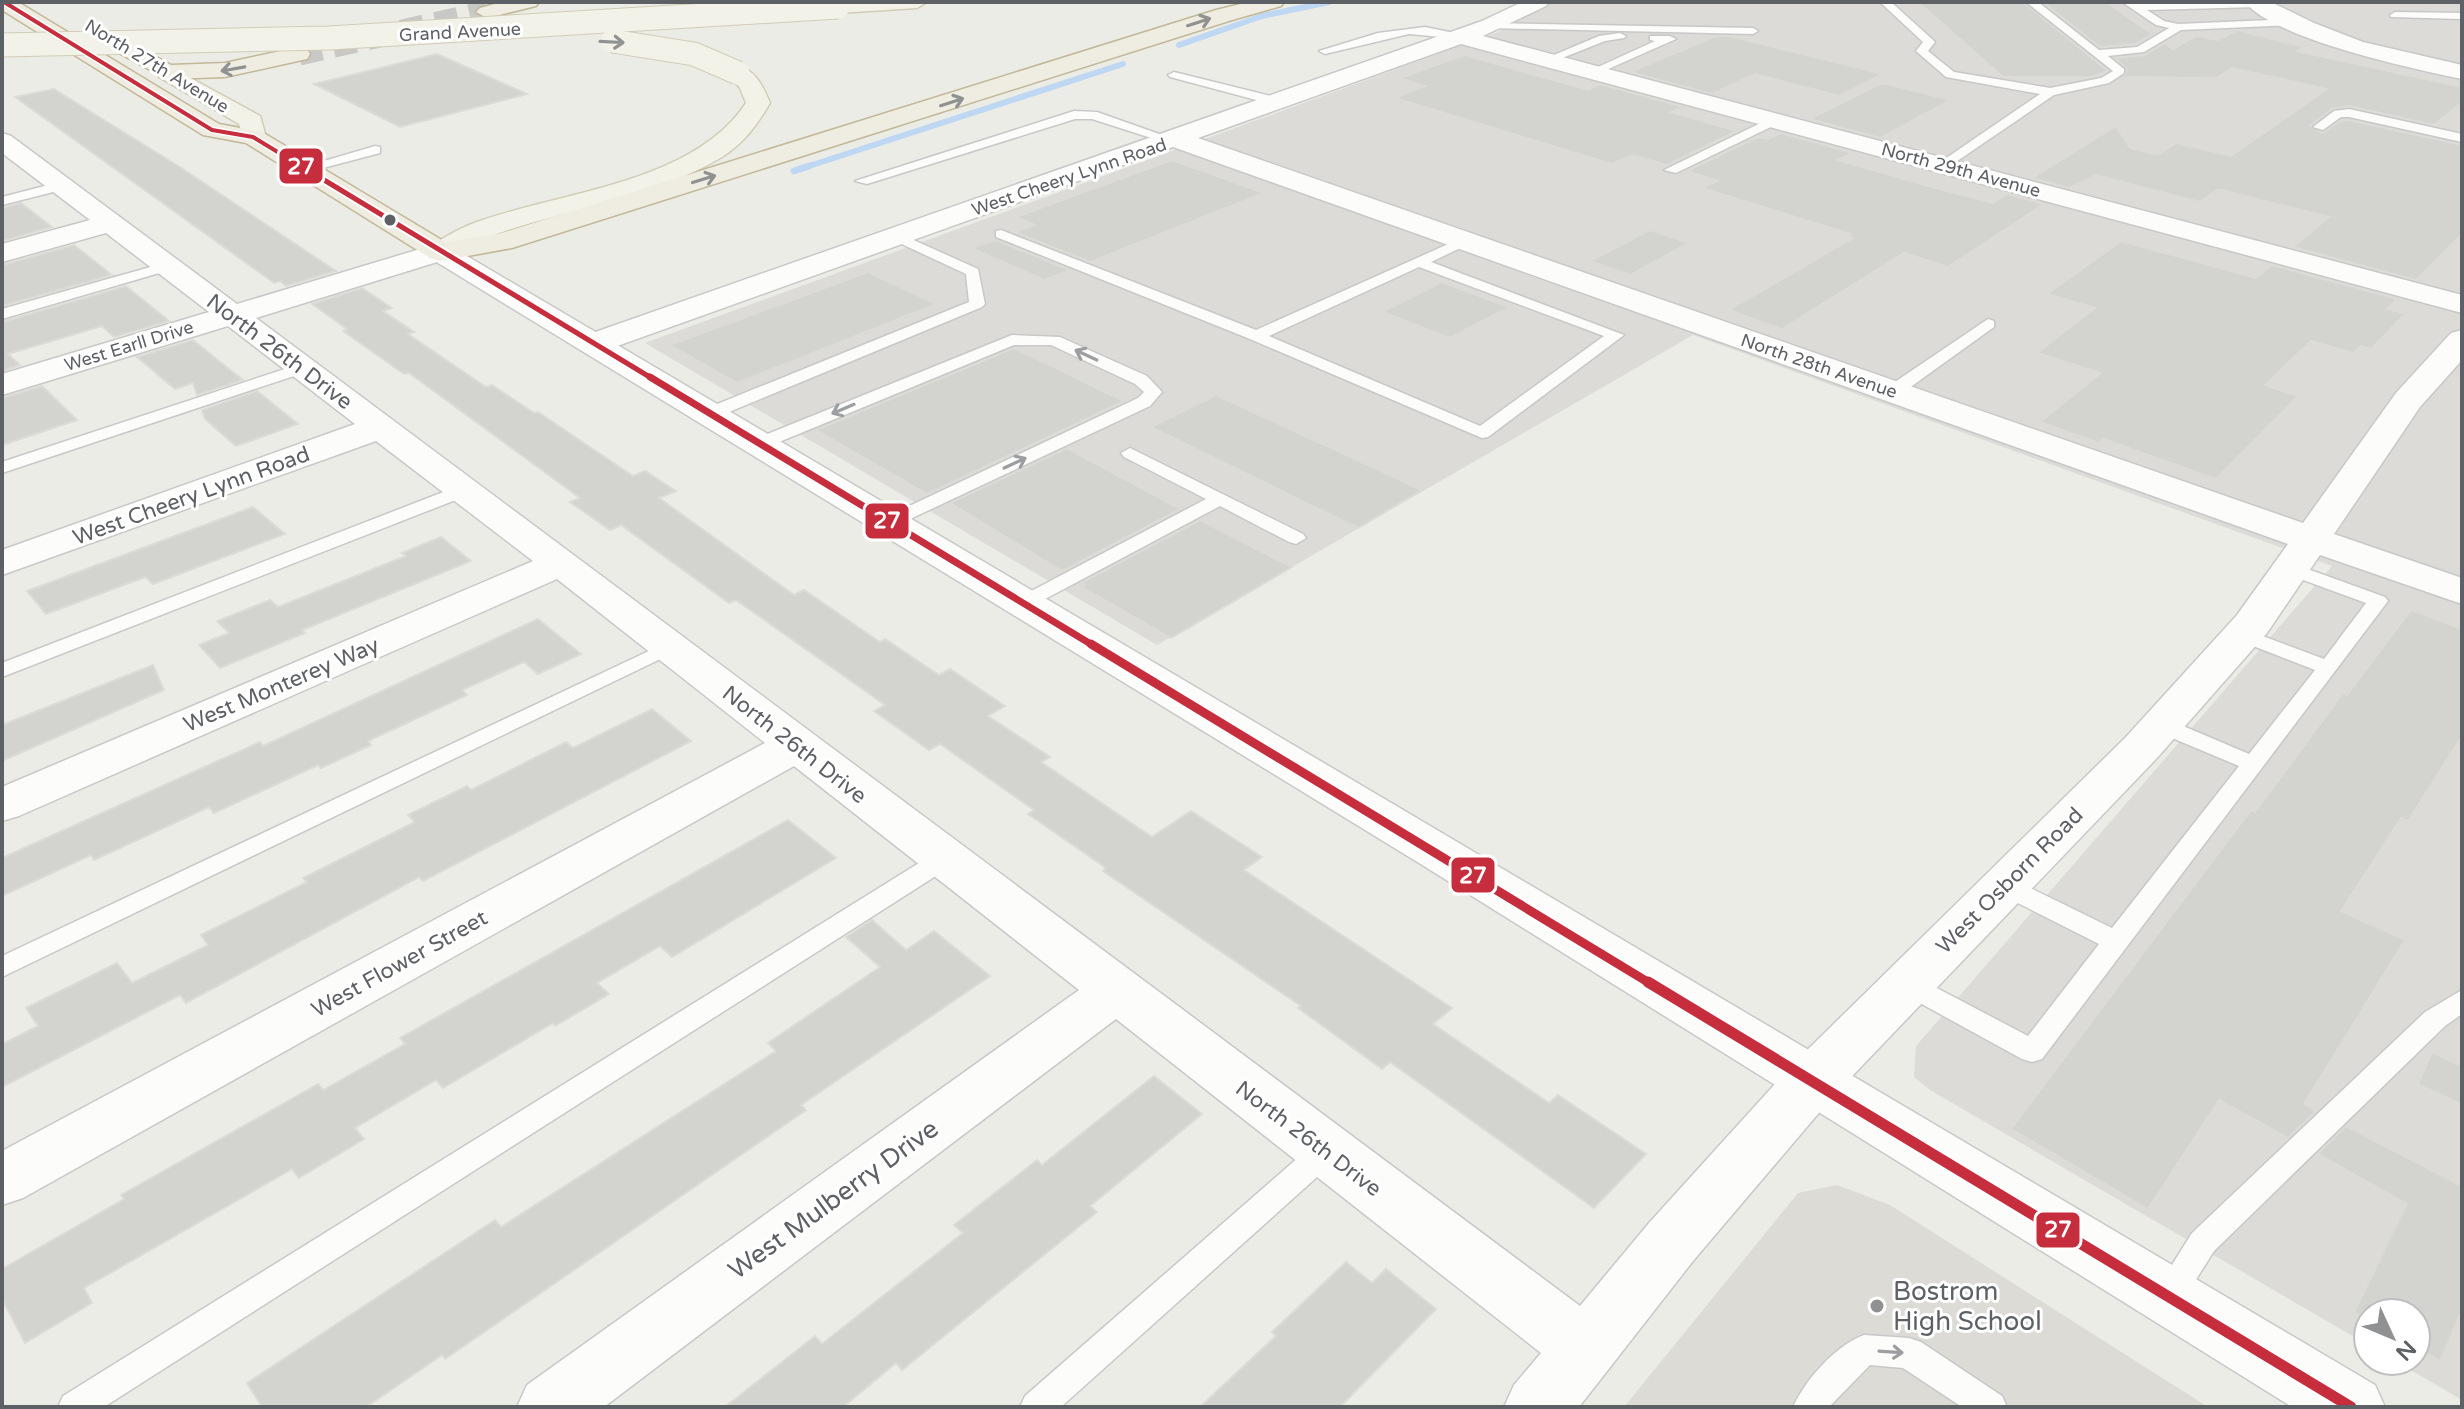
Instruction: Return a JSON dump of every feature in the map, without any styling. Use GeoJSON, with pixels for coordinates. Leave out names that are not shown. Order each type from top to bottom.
{"type":"FeatureCollection","features":[{"type":"Feature","properties":{"kind":"highway","name":"North 27th Avenue"},"geometry":{"type":"LineString","coordinates":[[4,2],[212,130],[253,137],[440,252]]}},
{"type":"Feature","properties":{"kind":"highway"},"geometry":{"type":"LineString","coordinates":[[487,12],[529,2]]}},
{"type":"Feature","properties":{"kind":"highway"},"geometry":{"type":"LineString","coordinates":[[440,252],[502,242],[1224,15],[1274,2]]}},
{"type":"Feature","properties":{"kind":"highway","name":"North 27th Avenue"},"geometry":{"type":"LineString","coordinates":[[80,20],[167,72]]}},
{"type":"Feature","properties":{"kind":"highway"},"geometry":{"type":"LineString","coordinates":[[167,72],[225,70],[299,54]]}},
{"type":"Feature","properties":{"kind":"highway"},"geometry":{"type":"LineString","coordinates":[[120,76],[139,79],[182,97],[212,98]]}},
{"type":"Feature","properties":{"kind":"main road","name":"Grand Avenue"},"geometry":{"type":"LineString","coordinates":[[2,36],[378,27],[784,2]]}},
{"type":"Feature","properties":{"kind":"main road","name":"Grand Avenue"},"geometry":{"type":"LineString","coordinates":[[2,46],[343,38],[917,2]]}},
{"type":"Feature","properties":{"kind":"main road"},"geometry":{"type":"LineString","coordinates":[[2,46],[592,41],[679,50],[708,58],[738,73],[751,86],[758,103],[749,122],[723,145],[674,170],[483,229],[440,252]]}},
{"type":"Feature","properties":{"kind":"main road","name":"North 27th Avenue"},"geometry":{"type":"LineString","coordinates":[[167,72],[251,121],[253,137]]}},
{"type":"Feature","properties":{"kind":"street","name":"West Cheery Lynn Road"},"geometry":{"type":"LineString","coordinates":[[595,343],[1175,140],[1490,26],[1539,2]]}},
{"type":"Feature","properties":{"kind":"street"},"geometry":{"type":"LineString","coordinates":[[2257,3],[2336,42],[2462,72]]}},
{"type":"Feature","properties":{"kind":"street","name":"North 29th Avenue"},"geometry":{"type":"LineString","coordinates":[[1462,36],[2462,304]]}},
{"type":"Feature","properties":{"kind":"street","name":"North 28th Avenue"},"geometry":{"type":"LineString","coordinates":[[1175,140],[1892,392],[2301,555],[2462,592]]}},
{"type":"Feature","properties":{"kind":"street","name":"North 26th Drive"},"geometry":{"type":"LineString","coordinates":[[6,149],[112,223],[561,563],[1587,1350]]}},
{"type":"Feature","properties":{"kind":"street"},"geometry":{"type":"LineString","coordinates":[[2,253],[112,223]]}},
{"type":"Feature","properties":{"kind":"street","name":"West Earll Drive"},"geometry":{"type":"LineString","coordinates":[[2,385],[440,252]]}},
{"type":"Feature","properties":{"kind":"street","name":"North 27th Avenue"},"geometry":{"type":"LineString","coordinates":[[440,252],[1025,602],[2351,1407]]}},
{"type":"Feature","properties":{"kind":"street","name":"West Osborn Road"},"geometry":{"type":"LineString","coordinates":[[1538,1407],[1671,1242],[1814,1079],[2161,725],[2242,635],[2408,400],[2462,340]]}},
{"type":"Feature","properties":{"kind":"street","name":"West Cheery Lynn Road"},"geometry":{"type":"LineString","coordinates":[[2,563],[381,427]]}},
{"type":"Feature","properties":{"kind":"street","name":"West Monterey Way"},"geometry":{"type":"LineString","coordinates":[[2,805],[561,563]]}},
{"type":"Feature","properties":{"kind":"street","name":"West Flower Street"},"geometry":{"type":"LineString","coordinates":[[2,1180],[797,745]]}},
{"type":"Feature","properties":{"kind":"street","name":"West Mulberry Drive"},"geometry":{"type":"LineString","coordinates":[[551,1407],[1116,991]]}},
{"type":"Feature","properties":{"kind":"lane"},"geometry":{"type":"LineString","coordinates":[[1885,2],[1929,42],[1922,51],[1950,75],[2050,92],[2105,81],[2120,71],[2031,2]]}},
{"type":"Feature","properties":{"kind":"lane"},"geometry":{"type":"LineString","coordinates":[[2131,4],[2257,3]]}},
{"type":"Feature","properties":{"kind":"lane"},"geometry":{"type":"LineString","coordinates":[[2131,4],[2160,23],[2178,27],[2291,22]]}},
{"type":"Feature","properties":{"kind":"lane"},"geometry":{"type":"LineString","coordinates":[[2395,15],[2462,16]]}},
{"type":"Feature","properties":{"kind":"lane"},"geometry":{"type":"LineString","coordinates":[[2157,43],[2142,34],[2160,23]]}},
{"type":"Feature","properties":{"kind":"lane"},"geometry":{"type":"LineString","coordinates":[[1490,26],[1753,31]]}},
{"type":"Feature","properties":{"kind":"lane"},"geometry":{"type":"LineString","coordinates":[[2096,53],[2137,53],[2178,27]]}},
{"type":"Feature","properties":{"kind":"lane"},"geometry":{"type":"LineString","coordinates":[[1325,51],[1410,28],[1428,28],[1462,36]]}},
{"type":"Feature","properties":{"kind":"lane"},"geometry":{"type":"LineString","coordinates":[[1662,28],[1670,39]]}},
{"type":"Feature","properties":{"kind":"lane"},"geometry":{"type":"LineString","coordinates":[[1548,60],[1603,38],[1670,39]]}},
{"type":"Feature","properties":{"kind":"lane"},"geometry":{"type":"LineString","coordinates":[[1593,72],[1670,39]]}},
{"type":"Feature","properties":{"kind":"lane"},"geometry":{"type":"LineString","coordinates":[[1174,75],[1279,102]]}},
{"type":"Feature","properties":{"kind":"lane"},"geometry":{"type":"LineString","coordinates":[[1944,166],[2050,92]]}},
{"type":"Feature","properties":{"kind":"lane"},"geometry":{"type":"LineString","coordinates":[[2319,127],[2338,114],[2376,109],[2456,127],[2462,122]]}},
{"type":"Feature","properties":{"kind":"lane"},"geometry":{"type":"LineString","coordinates":[[2349,113],[2462,138]]}},
{"type":"Feature","properties":{"kind":"lane"},"geometry":{"type":"LineString","coordinates":[[862,181],[1074,115],[1093,115],[1175,140]]}},
{"type":"Feature","properties":{"kind":"lane"},"geometry":{"type":"LineString","coordinates":[[1671,170],[1775,120]]}},
{"type":"Feature","properties":{"kind":"lane"},"geometry":{"type":"LineString","coordinates":[[304,169],[375,150]]}},
{"type":"Feature","properties":{"kind":"lane"},"geometry":{"type":"LineString","coordinates":[[2,201],[60,186]]}},
{"type":"Feature","properties":{"kind":"lane"},"geometry":{"type":"LineString","coordinates":[[1001,234],[1256,336],[1482,433],[1616,335],[1418,262]]}},
{"type":"Feature","properties":{"kind":"lane"},"geometry":{"type":"LineString","coordinates":[[711,413],[977,304],[973,272],[898,237]]}},
{"type":"Feature","properties":{"kind":"lane"},"geometry":{"type":"LineString","coordinates":[[1256,336],[1464,241]]}},
{"type":"Feature","properties":{"kind":"lane"},"geometry":{"type":"LineString","coordinates":[[2,314],[168,266]]}},
{"type":"Feature","properties":{"kind":"lane"},"geometry":{"type":"LineString","coordinates":[[1892,392],[1988,324]]}},
{"type":"Feature","properties":{"kind":"lane"},"geometry":{"type":"LineString","coordinates":[[761,443],[1012,340],[1054,340],[1141,380],[1154,392],[1144,402],[891,522]]}},
{"type":"Feature","properties":{"kind":"lane"},"geometry":{"type":"LineString","coordinates":[[2,468],[303,368]]}},
{"type":"Feature","properties":{"kind":"lane"},"geometry":{"type":"LineString","coordinates":[[1130,453],[1296,538]]}},
{"type":"Feature","properties":{"kind":"lane"},"geometry":{"type":"LineString","coordinates":[[2,671],[464,490]]}},
{"type":"Feature","properties":{"kind":"lane"},"geometry":{"type":"LineString","coordinates":[[1025,602],[1220,499]]}},
{"type":"Feature","properties":{"kind":"lane"},"geometry":{"type":"LineString","coordinates":[[1907,984],[2032,1051],[2378,601],[2301,555]]}},
{"type":"Feature","properties":{"kind":"lane"},"geometry":{"type":"LineString","coordinates":[[2242,635],[2328,668]]}},
{"type":"Feature","properties":{"kind":"lane"},"geometry":{"type":"LineString","coordinates":[[2,967],[670,647]]}},
{"type":"Feature","properties":{"kind":"lane"},"geometry":{"type":"LineString","coordinates":[[2161,725],[2254,764]]}},
{"type":"Feature","properties":{"kind":"lane"},"geometry":{"type":"LineString","coordinates":[[75,1407],[944,859]]}},
{"type":"Feature","properties":{"kind":"lane"},"geometry":{"type":"LineString","coordinates":[[2003,885],[2116,941]]}},
{"type":"Feature","properties":{"kind":"lane"},"geometry":{"type":"LineString","coordinates":[[2169,1296],[2203,1242],[2435,1019],[2462,1000]]}},
{"type":"Feature","properties":{"kind":"lane"},"geometry":{"type":"LineString","coordinates":[[1037,1407],[1326,1151]]}},
{"type":"Feature","properties":{"kind":"lane"},"geometry":{"type":"LineString","coordinates":[[1810,1407],[1822,1389],[1864,1350],[1909,1353],[1990,1407]]}},
{"type":"Feature","properties":{"kind":"shaded area"},"geometry":{"type":"Polygon","coordinates":[[[1549,2],[2462,2],[2462,1400],[2422,1377],[2432,1377],[2432,1297],[2352,1297],[2352,1336],[1930,1090],[1914,1077],[1916,1046],[2332,566],[1693,335],[1157,645],[645,343],[1498,32],[1549,2]]]}},
{"type":"Feature","properties":{"kind":"shaded area","name":"Bostrom High School"},"geometry":{"type":"Polygon","coordinates":[[[1837,1185],[1890,1205],[2208,1407],[1624,1407],[1798,1193],[1837,1185]]]}},
{"type":"Feature","properties":{"kind":"building"},"geometry":{"type":"Polygon","coordinates":[[[1918,2],[2023,2],[2108,71],[2092,77],[2003,77],[1918,2]]]}},
{"type":"Feature","properties":{"kind":"building"},"geometry":{"type":"Polygon","coordinates":[[[2043,2],[2106,2],[2152,34],[2136,44],[2100,47],[2043,2]]]}},
{"type":"Feature","properties":{"kind":"building"},"geometry":{"type":"Polygon","coordinates":[[[2237,30],[2304,47],[2297,51],[2462,87],[2462,102],[2434,125],[2349,106],[2332,109],[2310,126],[2322,133],[2342,120],[2349,120],[2462,145],[2462,234],[2416,280],[2293,247],[2329,217],[2218,189],[2200,202],[2096,175],[2069,188],[2032,178],[2116,126],[2130,148],[2158,155],[2176,143],[2231,156],[2327,89],[2232,68],[2216,78],[2124,77],[2127,69],[2115,58],[2144,55],[2165,43],[2173,49],[2196,36],[2218,40],[2237,30]]]}},
{"type":"Feature","properties":{"kind":"building"},"geometry":{"type":"Polygon","coordinates":[[[1716,36],[1729,36],[1883,74],[1839,96],[1755,74],[1712,94],[1630,72],[1716,36]]]}},
{"type":"Feature","properties":{"kind":"building"},"geometry":{"type":"Polygon","coordinates":[[[437,54],[527,94],[400,127],[314,84],[437,54]]]}},
{"type":"Feature","properties":{"kind":"building"},"geometry":{"type":"Polygon","coordinates":[[[1464,55],[1588,90],[1600,84],[1683,107],[1671,112],[1737,131],[1667,165],[1632,155],[1612,164],[1395,98],[1425,86],[1400,78],[1464,55]]]}},
{"type":"Feature","properties":{"kind":"building"},"geometry":{"type":"Polygon","coordinates":[[[1882,83],[1951,100],[1880,138],[1809,119],[1882,83]]]}},
{"type":"Feature","properties":{"kind":"building"},"geometry":{"type":"Polygon","coordinates":[[[54,89],[180,167],[336,271],[286,286],[280,281],[274,283],[15,97],[54,89]]]}},
{"type":"Feature","properties":{"kind":"building"},"geometry":{"type":"Polygon","coordinates":[[[1781,133],[1853,153],[1838,160],[1932,187],[1993,203],[2007,194],[2044,204],[1948,267],[1904,253],[1782,329],[1729,310],[1853,238],[1848,236],[1851,234],[1702,188],[1718,181],[1687,171],[1758,137],[1768,139],[1781,133]]]}},
{"type":"Feature","properties":{"kind":"building"},"geometry":{"type":"Polygon","coordinates":[[[1172,160],[1264,193],[1090,262],[1015,232],[1035,225],[1016,217],[1172,160]]]}},
{"type":"Feature","properties":{"kind":"building"},"geometry":{"type":"Polygon","coordinates":[[[21,203],[52,227],[2,241],[2,208],[21,203]]]}},
{"type":"Feature","properties":{"kind":"building"},"geometry":{"type":"Polygon","coordinates":[[[1650,230],[1689,243],[1630,275],[1590,261],[1650,230]]]}},
{"type":"Feature","properties":{"kind":"building"},"geometry":{"type":"Polygon","coordinates":[[[995,240],[1070,270],[1044,280],[972,248],[995,240]]]}},
{"type":"Feature","properties":{"kind":"building"},"geometry":{"type":"Polygon","coordinates":[[[2121,241],[2256,278],[2272,265],[2397,299],[2387,309],[2405,314],[2371,349],[2361,346],[2353,353],[2311,341],[2265,385],[2298,396],[2216,479],[2103,439],[2099,443],[2040,422],[2101,373],[2037,353],[2095,308],[2047,294],[2121,241]]]}},
{"type":"Feature","properties":{"kind":"building"},"geometry":{"type":"Polygon","coordinates":[[[74,245],[112,275],[2,306],[2,265],[74,245]]]}},
{"type":"Feature","properties":{"kind":"building"},"geometry":{"type":"Polygon","coordinates":[[[868,272],[936,304],[737,383],[670,345],[868,272]]]}},
{"type":"Feature","properties":{"kind":"building"},"geometry":{"type":"Polygon","coordinates":[[[1442,282],[1509,307],[1450,338],[1382,312],[1442,282]]]}},
{"type":"Feature","properties":{"kind":"building"},"geometry":{"type":"Polygon","coordinates":[[[126,286],[169,321],[114,337],[102,326],[8,354],[20,365],[2,371],[2,322],[126,286]]]}},
{"type":"Feature","properties":{"kind":"building"},"geometry":{"type":"Polygon","coordinates":[[[362,288],[392,308],[383,311],[414,332],[408,334],[486,387],[492,385],[534,413],[538,412],[633,476],[645,471],[676,491],[659,498],[794,595],[804,590],[880,642],[885,639],[939,675],[950,669],[1005,706],[988,716],[1050,757],[1041,762],[1152,837],[1191,811],[1262,857],[1244,870],[1452,1008],[1433,1024],[1549,1103],[1558,1095],[1646,1154],[1594,1208],[1390,1062],[1382,1069],[1298,1008],[1301,1006],[1103,871],[1106,868],[1028,814],[1034,810],[940,744],[929,750],[874,711],[885,705],[736,600],[729,603],[621,525],[610,530],[570,502],[580,498],[409,373],[404,374],[343,331],[347,329],[312,304],[362,288]]]}},
{"type":"Feature","properties":{"kind":"building"},"geometry":{"type":"Polygon","coordinates":[[[193,340],[243,380],[197,395],[193,383],[175,389],[137,357],[193,340]]]}},
{"type":"Feature","properties":{"kind":"building"},"geometry":{"type":"Polygon","coordinates":[[[1014,348],[1124,401],[927,494],[816,430],[1014,348]]]}},
{"type":"Feature","properties":{"kind":"building"},"geometry":{"type":"Polygon","coordinates":[[[42,386],[77,420],[2,445],[2,398],[42,386]]]}},
{"type":"Feature","properties":{"kind":"building"},"geometry":{"type":"Polygon","coordinates":[[[257,391],[298,424],[236,446],[205,419],[202,410],[257,391]]]}},
{"type":"Feature","properties":{"kind":"building"},"geometry":{"type":"Polygon","coordinates":[[[1216,395],[1422,490],[1358,528],[1151,427],[1216,395]]]}},
{"type":"Feature","properties":{"kind":"building"},"geometry":{"type":"Polygon","coordinates":[[[1067,448],[1180,509],[1062,571],[950,503],[1067,448]]]}},
{"type":"Feature","properties":{"kind":"building"},"geometry":{"type":"Polygon","coordinates":[[[253,507],[285,534],[153,584],[145,577],[46,614],[27,591],[253,507]]]}},
{"type":"Feature","properties":{"kind":"building"},"geometry":{"type":"Polygon","coordinates":[[[1200,520],[1292,567],[1171,638],[1082,587],[1085,585],[1081,583],[1200,520]]]}},
{"type":"Feature","properties":{"kind":"building"},"geometry":{"type":"Polygon","coordinates":[[[441,537],[471,561],[302,630],[305,633],[220,668],[199,645],[229,633],[217,621],[270,600],[278,607],[406,556],[402,553],[441,537]]]}},
{"type":"Feature","properties":{"kind":"building"},"geometry":{"type":"Polygon","coordinates":[[[2411,610],[2462,629],[2462,736],[2408,821],[2401,818],[2341,911],[2405,940],[2304,1104],[2316,1111],[2288,1138],[2219,1100],[2148,1209],[2011,1129],[2251,810],[2255,812],[2343,693],[2347,695],[2411,610]]]}},
{"type":"Feature","properties":{"kind":"building"},"geometry":{"type":"Polygon","coordinates":[[[538,619],[581,654],[538,674],[524,662],[462,690],[467,695],[368,741],[371,745],[321,768],[318,765],[214,813],[209,807],[94,860],[91,855],[2,896],[2,858],[260,742],[263,746],[538,619]]]}},
{"type":"Feature","properties":{"kind":"building"},"geometry":{"type":"Polygon","coordinates":[[[153,665],[164,690],[2,761],[2,725],[153,665]]]}},
{"type":"Feature","properties":{"kind":"building"},"geometry":{"type":"Polygon","coordinates":[[[652,709],[691,741],[423,881],[419,877],[186,1003],[180,995],[2,1087],[2,1044],[38,1026],[26,1008],[117,963],[132,983],[208,945],[201,935],[307,882],[303,878],[415,822],[408,815],[467,786],[471,790],[566,742],[573,748],[652,709]]]}},
{"type":"Feature","properties":{"kind":"building"},"geometry":{"type":"Polygon","coordinates":[[[788,820],[836,858],[672,957],[660,946],[597,983],[609,994],[443,1088],[436,1080],[355,1128],[364,1139],[299,1178],[292,1169],[84,1288],[92,1303],[25,1343],[2,1299],[2,1269],[124,1199],[121,1195],[318,1084],[323,1090],[405,1044],[400,1038],[788,820]]]}},
{"type":"Feature","properties":{"kind":"building"},"geometry":{"type":"Polygon","coordinates":[[[872,920],[906,950],[934,931],[990,976],[801,1105],[806,1110],[445,1359],[442,1355],[366,1407],[262,1407],[247,1383],[495,1220],[501,1227],[776,1051],[768,1043],[880,967],[846,937],[872,920]]]}},
{"type":"Feature","properties":{"kind":"building"},"geometry":{"type":"Polygon","coordinates":[[[2432,1052],[2462,1066],[2462,1105],[2418,1084],[2432,1052]]]}},
{"type":"Feature","properties":{"kind":"building"},"geometry":{"type":"Polygon","coordinates":[[[1154,1076],[1202,1114],[1090,1206],[1097,1212],[902,1370],[896,1363],[843,1407],[725,1407],[815,1336],[822,1344],[963,1233],[954,1225],[1037,1160],[1042,1165],[1154,1076]]]}},
{"type":"Feature","properties":{"kind":"building"},"geometry":{"type":"Polygon","coordinates":[[[2346,1126],[2462,1186],[2462,1310],[2440,1361],[2432,1357],[2432,1297],[2361,1297],[2407,1204],[2318,1154],[2346,1126]]]}},
{"type":"Feature","properties":{"kind":"building"},"geometry":{"type":"Polygon","coordinates":[[[1346,1262],[1372,1283],[1386,1269],[1436,1309],[1340,1407],[1200,1407],[1276,1336],[1272,1332],[1346,1262]]]}},
{"type":"Feature","properties":{"kind":"waterway"},"geometry":{"type":"LineString","coordinates":[[1179,45],[1262,16],[1329,2]]}},
{"type":"Feature","properties":{"kind":"waterway"},"geometry":{"type":"LineString","coordinates":[[803,168],[1123,64]]}},
{"type":"Feature","properties":{"kind":"waterway"},"geometry":{"type":"LineString","coordinates":[[803,168],[809,166]]}},
{"type":"Feature","properties":{"kind":"waterway"},"geometry":{"type":"LineString","coordinates":[[794,171],[803,168]]}},
{"type":"Feature","properties":{"kind":"tunnel"},"geometry":{"type":"LineString","coordinates":[[299,54],[487,12]]}},
{"type":"Feature","properties":{"kind":"transit line","name":"27"},"geometry":{"type":"LineString","coordinates":[[4,2],[212,130],[253,137],[2351,1407]]}},
{"type":"Feature","properties":{"kind":"place","name":"Bostrom High School"},"geometry":{"type":"Point","coordinates":[1877,1306]}}]}
